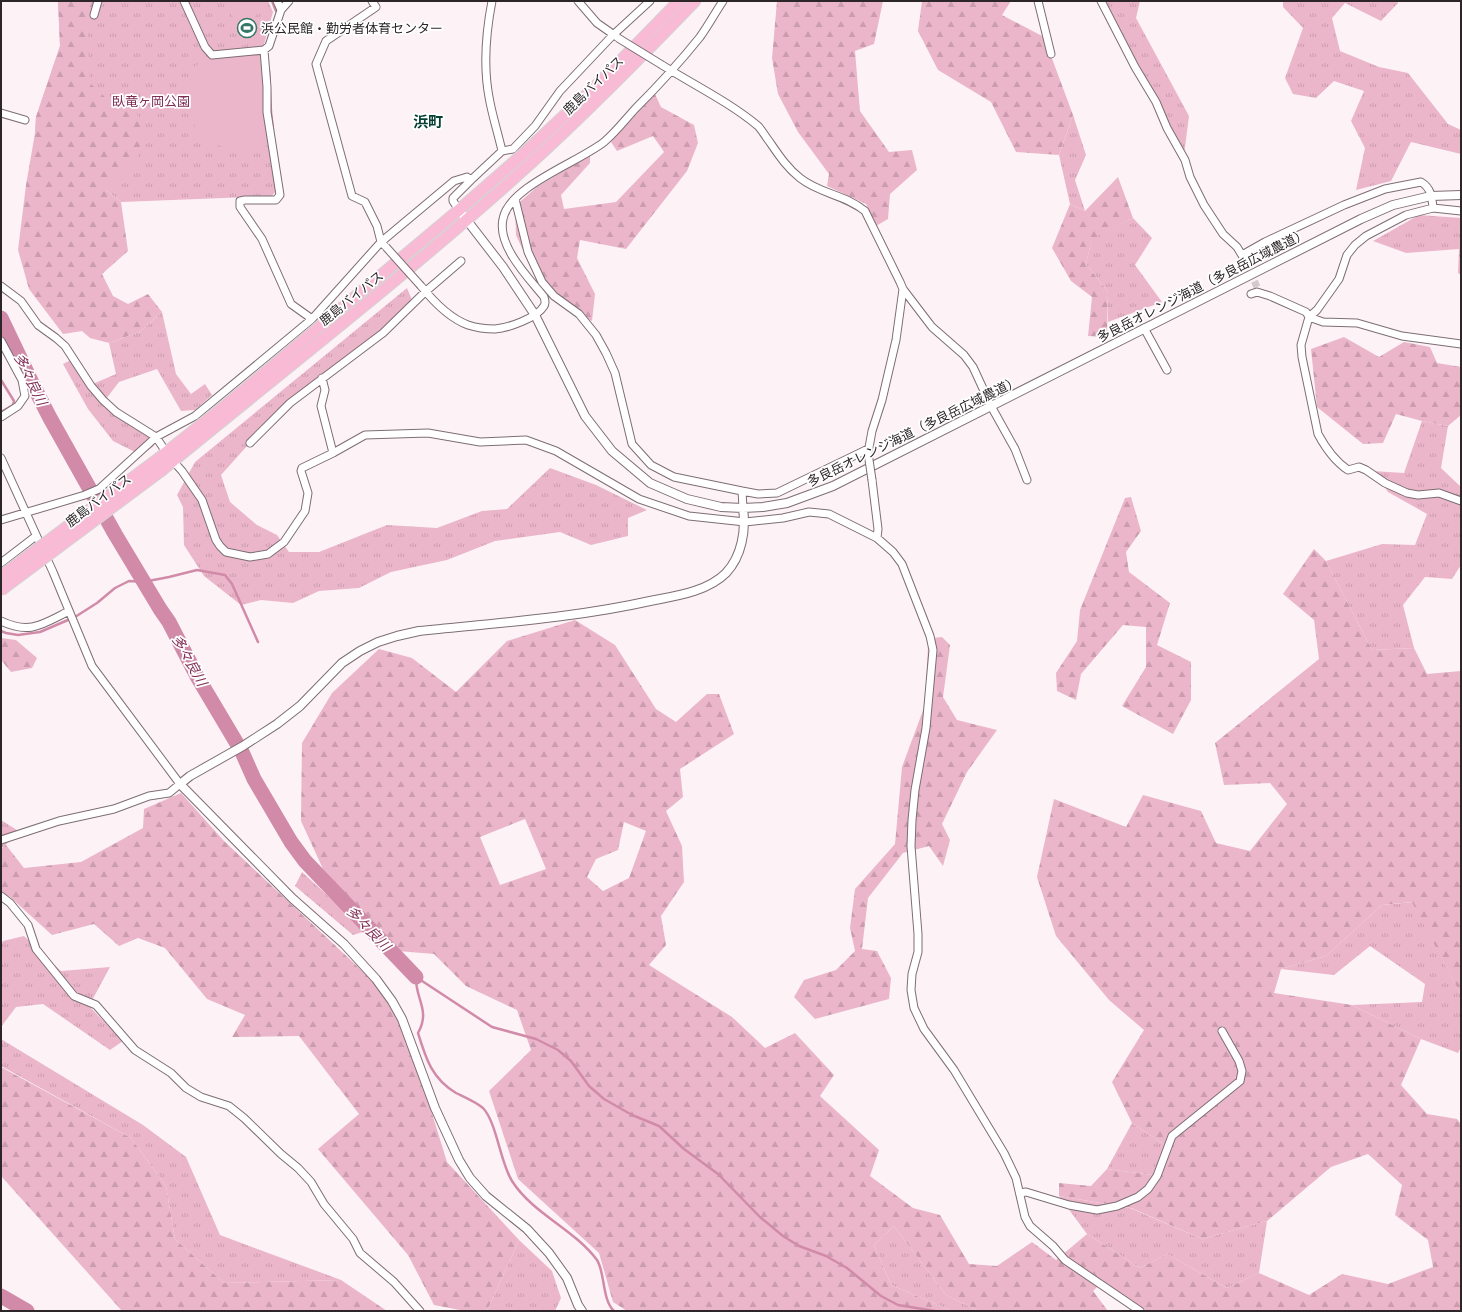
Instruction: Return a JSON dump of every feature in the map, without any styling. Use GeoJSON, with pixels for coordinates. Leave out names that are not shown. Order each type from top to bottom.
{"type":"FeatureCollection","features":[{"type":"Feature","properties":{"kind":"highway","name":"鹿島バイパス"},"geometry":{"type":"LineString","coordinates":[[1,590],[162,470],[170,457],[226,405],[459,210],[565,116],[636,47],[679,1]]}},
{"type":"Feature","properties":{"kind":"highway","name":"鹿島バイパス"},"geometry":{"type":"LineString","coordinates":[[1,576],[154,462],[170,457],[399,277],[532,162],[600,98],[695,1]]}},
{"type":"Feature","properties":{"kind":"street"},"geometry":{"type":"LineString","coordinates":[[94,15],[98,1]]}},
{"type":"Feature","properties":{"kind":"street"},"geometry":{"type":"LineString","coordinates":[[184,1],[205,47],[212,55],[264,50],[269,46],[281,10],[289,1]]}},
{"type":"Feature","properties":{"kind":"street"},"geometry":{"type":"LineString","coordinates":[[277,1],[281,10]]}},
{"type":"Feature","properties":{"kind":"street"},"geometry":{"type":"LineString","coordinates":[[372,1],[376,7],[326,41],[316,64],[352,196],[365,202],[377,226],[383,244],[423,289],[446,311],[457,320],[468,325],[495,329],[508,327],[535,315],[544,307],[545,302],[544,297],[510,253],[504,239],[501,230],[503,218],[508,208],[527,188],[604,142],[672,71],[701,35],[723,1]]}},
{"type":"Feature","properties":{"kind":"street"},"geometry":{"type":"LineString","coordinates":[[492,1],[485,54],[489,97],[502,151]]}},
{"type":"Feature","properties":{"kind":"street"},"geometry":{"type":"LineString","coordinates":[[578,1],[596,23],[616,37],[734,108],[759,127],[784,163],[799,178],[812,186],[845,198],[865,211],[897,274],[902,289],[932,327],[964,354],[973,367],[991,406],[1015,448],[1027,480]]}},
{"type":"Feature","properties":{"kind":"street"},"geometry":{"type":"LineString","coordinates":[[459,210],[452,201],[453,198],[502,151],[513,149],[535,126],[560,91],[616,37],[650,1]]}},
{"type":"Feature","properties":{"kind":"street"},"geometry":{"type":"LineString","coordinates":[[1038,1],[1052,54]]}},
{"type":"Feature","properties":{"kind":"street"},"geometry":{"type":"LineString","coordinates":[[1101,1],[1135,66],[1156,102],[1167,128],[1185,160],[1190,177],[1204,204],[1223,234],[1237,247],[1246,262]]}},
{"type":"Feature","properties":{"kind":"street"},"geometry":{"type":"LineString","coordinates":[[264,50],[267,87],[267,112],[280,195],[276,200],[240,201],[240,207],[262,239],[291,304],[312,319]]}},
{"type":"Feature","properties":{"kind":"street"},"geometry":{"type":"LineString","coordinates":[[1,113],[25,120]]}},
{"type":"Feature","properties":{"kind":"street"},"geometry":{"type":"LineString","coordinates":[[1,520],[86,495],[99,489],[156,437],[195,416],[312,319],[383,244],[454,181],[467,177],[471,180]]}},
{"type":"Feature","properties":{"kind":"street"},"geometry":{"type":"LineString","coordinates":[[1242,255],[1265,242],[1344,205],[1385,189],[1421,182],[1428,186],[1432,196],[1433,208]]}},
{"type":"Feature","properties":{"kind":"street","name":"多良岳オレンジ海道（多良岳広域農道）"},"geometry":{"type":"LineString","coordinates":[[459,210],[503,268],[535,315],[585,416],[612,451],[650,482],[687,500],[721,507],[743,508],[763,507],[787,503],[826,489],[1361,219],[1393,205],[1432,196],[1461,195]]}},
{"type":"Feature","properties":{"kind":"street"},"geometry":{"type":"LineString","coordinates":[[515,199],[528,252],[542,282],[554,296],[579,314],[596,335],[615,373],[632,444],[651,465],[674,477],[758,494],[777,493],[868,451]]}},
{"type":"Feature","properties":{"kind":"street"},"geometry":{"type":"LineString","coordinates":[[1461,211],[1433,208],[1406,215],[1366,236],[1355,245],[1347,255],[1338,279],[1317,310],[1310,317],[1301,345],[1302,357],[1318,434],[1322,442],[1342,466],[1348,470],[1359,467],[1385,483],[1407,493],[1418,495],[1439,493],[1461,501]]}},
{"type":"Feature","properties":{"kind":"street"},"geometry":{"type":"LineString","coordinates":[[250,443],[290,403],[383,333],[423,289],[461,260]]}},
{"type":"Feature","properties":{"kind":"street"},"geometry":{"type":"LineString","coordinates":[[1,286],[21,301],[38,325],[65,346],[90,386],[103,400],[116,412],[156,437],[202,500],[216,540],[226,552],[250,557],[268,554],[284,542],[305,511],[308,493],[302,468],[365,435],[428,433],[480,442],[526,440],[556,451],[639,499],[689,516],[745,522],[783,518],[810,512],[830,514],[877,538],[893,552],[902,564],[930,636],[933,650],[926,728],[915,790],[912,820],[911,846],[918,934],[918,952],[912,974],[911,990],[914,1008],[924,1029],[954,1070],[1004,1153],[1016,1178],[1025,1217],[1030,1226],[1053,1246],[1065,1260],[1140,1311]]}},
{"type":"Feature","properties":{"kind":"street"},"geometry":{"type":"LineString","coordinates":[[877,538],[878,528],[868,451],[896,340],[902,289]]}},
{"type":"Feature","properties":{"kind":"street"},"geometry":{"type":"LineString","coordinates":[[1255,291],[1306,312],[1310,317],[1323,322],[1357,324],[1402,336],[1461,344]]}},
{"type":"Feature","properties":{"kind":"street"},"geometry":{"type":"LineString","coordinates":[[1144,328],[1167,370]]}},
{"type":"Feature","properties":{"kind":"street"},"geometry":{"type":"LineString","coordinates":[[1,341],[22,380],[25,396],[18,406],[1,417]]}},
{"type":"Feature","properties":{"kind":"street"},"geometry":{"type":"LineString","coordinates":[[322,378],[325,390],[321,406],[333,453]]}},
{"type":"Feature","properties":{"kind":"street"},"geometry":{"type":"LineString","coordinates":[[1,458],[53,572],[92,666],[180,784],[292,898],[344,944],[376,979],[392,1001],[402,1019],[435,1108],[470,1178],[486,1196],[527,1230],[549,1253],[567,1278],[582,1311]]}},
{"type":"Feature","properties":{"kind":"street"},"geometry":{"type":"LineString","coordinates":[[1,840],[59,821],[114,809],[150,796],[169,793],[190,776],[278,724],[300,706],[342,663],[360,651],[378,642],[397,636],[419,632],[570,616],[610,610],[674,596],[701,588],[715,581],[726,572],[735,560],[743,536],[745,522],[742,491]]}},
{"type":"Feature","properties":{"kind":"street"},"geometry":{"type":"LineString","coordinates":[[1,564],[36,536]]}},
{"type":"Feature","properties":{"kind":"street"},"geometry":{"type":"LineString","coordinates":[[1,622],[14,628],[37,627],[69,611]]}},
{"type":"Feature","properties":{"kind":"street"},"geometry":{"type":"LineString","coordinates":[[1,896],[10,903],[28,925],[36,949],[74,996],[96,1006],[135,1050],[171,1073],[186,1088],[201,1098],[229,1106],[244,1118],[311,1182],[324,1204],[353,1239],[360,1253],[394,1282],[420,1311]]}},
{"type":"Feature","properties":{"kind":"street"},"geometry":{"type":"LineString","coordinates":[[1020,1193],[1026,1192],[1069,1205],[1097,1210],[1117,1206],[1138,1197],[1148,1189],[1158,1176],[1172,1136],[1240,1081],[1242,1071],[1239,1061],[1222,1031]]}},
{"type":"Feature","properties":{"kind":"green space","name":"臥竜ヶ岡公園"},"geometry":{"type":"Polygon","coordinates":[[[58,1],[268,1],[273,12],[261,56],[265,114],[276,191],[272,196],[121,202],[35,133],[36,117],[60,46],[58,1]]]}},
{"type":"Feature","properties":{"kind":"green space"},"geometry":{"type":"Polygon","coordinates":[[[58,1],[94,1],[87,27],[90,83],[107,99],[132,103],[143,128],[139,156],[106,190],[121,202],[128,251],[102,274],[113,296],[128,304],[148,294],[162,312],[139,332],[109,343],[90,338],[82,331],[63,334],[29,289],[18,250],[36,117],[60,46],[58,1]]]}},
{"type":"Feature","properties":{"kind":"green space","name":"浜公民館・勤労者体育センター"},"geometry":{"type":"Polygon","coordinates":[[[238,1],[266,1],[269,11],[255,15],[262,40],[241,46],[229,4],[238,1]]]}},
{"type":"Feature","properties":{"kind":"green space"},"geometry":{"type":"Polygon","coordinates":[[[777,1],[883,1],[874,44],[855,51],[860,111],[889,152],[912,150],[917,170],[890,194],[888,219],[876,226],[866,204],[827,186],[829,174],[798,132],[778,94],[772,58],[777,1]]]}},
{"type":"Feature","properties":{"kind":"green space"},"geometry":{"type":"Polygon","coordinates":[[[922,1],[1011,1],[1002,15],[1044,37],[1073,115],[1059,155],[1016,152],[991,102],[938,70],[918,31],[922,1]]]}},
{"type":"Feature","properties":{"kind":"green space"},"geometry":{"type":"Polygon","coordinates":[[[1105,1],[1140,1],[1136,18],[1189,116],[1184,155],[1105,1]]]}},
{"type":"Feature","properties":{"kind":"green space"},"geometry":{"type":"Polygon","coordinates":[[[1283,1],[1397,1],[1398,3],[1381,21],[1345,3],[1332,18],[1340,51],[1379,67],[1408,73],[1448,124],[1461,130],[1461,154],[1411,142],[1391,181],[1356,190],[1365,148],[1351,121],[1364,91],[1334,81],[1316,98],[1293,94],[1285,78],[1303,28],[1283,7],[1283,1]]]}},
{"type":"Feature","properties":{"kind":"green space"},"geometry":{"type":"Polygon","coordinates":[[[261,56],[265,114],[270,145],[234,151],[215,144],[199,134],[182,102],[180,90],[195,66],[212,58],[261,56]]]}},
{"type":"Feature","properties":{"kind":"green space"},"geometry":{"type":"Polygon","coordinates":[[[655,94],[661,107],[694,125],[698,143],[687,171],[626,249],[580,240],[577,258],[595,294],[592,321],[559,304],[536,279],[516,235],[515,206],[537,187],[590,155],[590,163],[561,195],[564,209],[616,202],[664,152],[653,136],[617,151],[611,142],[655,94]]]}},
{"type":"Feature","properties":{"kind":"green space"},"geometry":{"type":"Polygon","coordinates":[[[1073,115],[1086,155],[1075,180],[1085,211],[1070,204],[1059,155],[1073,115]]]}},
{"type":"Feature","properties":{"kind":"green space"},"geometry":{"type":"Polygon","coordinates":[[[1118,177],[1133,218],[1092,239],[1086,264],[1108,292],[1107,337],[1088,336],[1092,297],[1071,281],[1052,248],[1070,204],[1085,211],[1118,177]]]}},
{"type":"Feature","properties":{"kind":"green space"},"geometry":{"type":"Polygon","coordinates":[[[1419,215],[1461,218],[1461,275],[1458,273],[1459,249],[1406,253],[1373,241],[1419,215]]]}},
{"type":"Feature","properties":{"kind":"green space"},"geometry":{"type":"Polygon","coordinates":[[[1133,218],[1152,238],[1135,265],[1162,302],[1108,322],[1108,292],[1086,264],[1092,238],[1133,218]]]}},
{"type":"Feature","properties":{"kind":"green space"},"geometry":{"type":"Polygon","coordinates":[[[407,288],[412,300],[385,336],[272,418],[221,475],[230,502],[257,525],[277,535],[289,552],[319,552],[387,525],[437,528],[482,511],[507,509],[550,468],[596,485],[647,510],[628,518],[628,536],[591,545],[560,532],[495,541],[447,560],[391,572],[359,588],[319,591],[293,603],[261,600],[241,605],[204,576],[184,545],[183,507],[177,495],[195,462],[407,288]]]}},
{"type":"Feature","properties":{"kind":"green space"},"geometry":{"type":"Polygon","coordinates":[[[162,312],[176,374],[191,394],[205,384],[212,395],[195,410],[181,411],[157,369],[119,382],[106,399],[145,428],[154,446],[141,455],[113,441],[88,409],[63,364],[71,360],[88,386],[116,374],[109,343],[139,332],[162,312]]]}},
{"type":"Feature","properties":{"kind":"green space"},"geometry":{"type":"Polygon","coordinates":[[[1344,337],[1379,357],[1404,342],[1430,347],[1437,363],[1461,367],[1461,415],[1448,426],[1396,414],[1383,443],[1363,444],[1317,407],[1311,349],[1344,337]]]}},
{"type":"Feature","properties":{"kind":"green space"},"geometry":{"type":"Polygon","coordinates":[[[1422,421],[1448,426],[1441,468],[1461,487],[1461,565],[1452,579],[1425,577],[1403,605],[1414,648],[1372,650],[1326,561],[1382,544],[1415,545],[1427,514],[1388,492],[1373,471],[1404,473],[1422,421]]]}},
{"type":"Feature","properties":{"kind":"green space"},"geometry":{"type":"Polygon","coordinates":[[[1131,497],[1141,531],[1126,552],[1129,572],[1170,603],[1157,645],[1191,662],[1191,700],[1173,734],[1122,706],[1146,667],[1146,627],[1123,625],[1081,674],[1076,700],[1057,691],[1056,673],[1077,641],[1080,610],[1125,498],[1131,497]]]}},
{"type":"Feature","properties":{"kind":"green space"},"geometry":{"type":"Polygon","coordinates":[[[1314,549],[1326,561],[1372,650],[1414,648],[1427,674],[1461,671],[1461,995],[1412,902],[1382,905],[1326,956],[1281,969],[1274,993],[1352,1005],[1421,1039],[1401,1085],[1427,1114],[1457,1119],[1461,1124],[1461,1311],[1137,1311],[1102,1282],[1093,1291],[1108,1311],[979,1311],[946,1295],[894,1226],[874,1245],[891,1285],[952,1311],[627,1311],[613,1302],[599,1253],[518,1179],[489,1091],[531,1050],[517,1010],[466,986],[434,954],[398,951],[323,869],[301,821],[302,743],[332,693],[379,649],[412,658],[456,692],[507,641],[575,620],[615,645],[656,709],[676,722],[707,694],[719,694],[734,734],[680,769],[683,797],[666,811],[682,846],[684,882],[661,916],[666,945],[649,965],[732,1017],[765,1048],[795,1033],[834,1075],[820,1096],[879,1150],[870,1176],[913,1208],[940,1215],[969,1264],[997,1266],[1032,1242],[1056,1260],[1087,1234],[1140,1268],[1167,1254],[1227,1288],[1259,1273],[1309,1295],[1342,1274],[1388,1284],[1433,1267],[1428,1240],[1395,1215],[1402,1185],[1368,1154],[1331,1167],[1267,1221],[1202,1239],[1131,1208],[1059,1196],[1059,1183],[1091,1186],[1107,1169],[1153,1175],[1165,1145],[1132,1123],[1112,1082],[1144,1030],[1109,1000],[1056,936],[1037,877],[1054,799],[1126,827],[1143,795],[1201,811],[1216,843],[1250,851],[1287,804],[1270,783],[1224,785],[1215,743],[1319,659],[1314,620],[1283,594],[1314,549]],[[525,819],[480,837],[500,885],[546,869],[525,819]],[[624,822],[618,850],[596,859],[587,877],[603,891],[629,878],[646,831],[624,822]]]}},
{"type":"Feature","properties":{"kind":"green space"},"geometry":{"type":"Polygon","coordinates":[[[942,637],[950,645],[943,697],[957,720],[997,730],[967,772],[942,824],[950,840],[943,866],[929,846],[903,853],[868,898],[862,949],[877,951],[891,978],[889,999],[815,1019],[794,997],[804,980],[836,970],[855,951],[850,928],[855,889],[895,844],[902,767],[925,705],[928,646],[933,638],[942,637]]]}},
{"type":"Feature","properties":{"kind":"green space"},"geometry":{"type":"Polygon","coordinates":[[[1,638],[16,640],[37,658],[32,668],[11,672],[1,660],[1,638]]]}},
{"type":"Feature","properties":{"kind":"green space"},"geometry":{"type":"Polygon","coordinates":[[[181,793],[224,841],[391,998],[430,1107],[447,1162],[519,1240],[487,1311],[465,1311],[434,1305],[408,1255],[318,1149],[359,1114],[299,1036],[232,1037],[245,1015],[207,999],[165,948],[138,938],[119,946],[94,924],[52,935],[9,896],[1,895],[1,849],[6,845],[24,868],[81,862],[143,828],[144,809],[181,793]]]}},
{"type":"Feature","properties":{"kind":"green space"},"geometry":{"type":"Polygon","coordinates":[[[1,820],[20,832],[1,849],[1,820]]]}},
{"type":"Feature","properties":{"kind":"green space"},"geometry":{"type":"Polygon","coordinates":[[[302,872],[366,931],[353,935],[295,886],[302,872]]]}},
{"type":"Feature","properties":{"kind":"green space"},"geometry":{"type":"Polygon","coordinates":[[[1413,902],[1461,995],[1461,1047],[1458,1053],[1421,1039],[1352,1005],[1422,1002],[1425,984],[1370,946],[1334,975],[1281,969],[1326,956],[1382,905],[1413,902]]]}},
{"type":"Feature","properties":{"kind":"green space"},"geometry":{"type":"Polygon","coordinates":[[[24,936],[61,971],[110,967],[89,1006],[123,1041],[110,1050],[43,1004],[16,1007],[1,1027],[1,944],[3,941],[24,936]]]}},
{"type":"Feature","properties":{"kind":"green space"},"geometry":{"type":"Polygon","coordinates":[[[1,1039],[143,1125],[186,1157],[220,1235],[341,1280],[224,1283],[175,1239],[166,1186],[131,1138],[1,1066],[1,1039]]]}},
{"type":"Feature","properties":{"kind":"green space"},"geometry":{"type":"Polygon","coordinates":[[[1,1067],[131,1138],[166,1186],[175,1239],[224,1283],[341,1280],[387,1311],[122,1311],[1,1176],[1,1067]]]}},
{"type":"Feature","properties":{"kind":"green space"},"geometry":{"type":"Polygon","coordinates":[[[1132,1123],[1165,1145],[1153,1175],[1107,1169],[1132,1123]]]}},
{"type":"Feature","properties":{"kind":"green space"},"geometry":{"type":"Polygon","coordinates":[[[1059,1196],[1130,1208],[1202,1239],[1267,1221],[1259,1273],[1227,1288],[1167,1254],[1140,1268],[1087,1234],[1059,1196]]]}},
{"type":"Feature","properties":{"kind":"green space"},"geometry":{"type":"Polygon","coordinates":[[[894,1226],[946,1295],[979,1311],[952,1311],[891,1285],[874,1245],[894,1226]]]}},
{"type":"Feature","properties":{"kind":"green space"},"geometry":{"type":"Polygon","coordinates":[[[519,1240],[552,1271],[561,1298],[555,1311],[487,1311],[519,1240]]]}},
{"type":"Feature","properties":{"kind":"waterway"},"geometry":{"type":"LineString","coordinates":[[272,1],[276,11]]}},
{"type":"Feature","properties":{"kind":"waterway"},"geometry":{"type":"LineString","coordinates":[[269,71],[273,130]]}},
{"type":"Feature","properties":{"kind":"waterway","name":"多々良川"},"geometry":{"type":"LineString","coordinates":[[1,318],[50,418],[115,534],[169,622],[198,678],[242,752],[254,779],[291,842],[305,861],[416,977]]}},
{"type":"Feature","properties":{"kind":"waterway"},"geometry":{"type":"LineString","coordinates":[[1,380],[14,401],[13,405],[1,412]]}},
{"type":"Feature","properties":{"kind":"waterway","name":"多々良川"},"geometry":{"type":"LineString","coordinates":[[1,631],[18,635],[40,632],[75,617],[97,603],[115,588],[129,581],[143,582],[197,570],[225,575],[232,584],[258,642]]}},
{"type":"Feature","properties":{"kind":"waterway"},"geometry":{"type":"LineString","coordinates":[[416,977],[492,1027],[536,1039],[558,1050],[571,1061],[589,1086],[604,1099],[632,1115],[659,1126],[684,1149],[718,1174],[760,1217],[783,1236],[799,1246],[826,1256],[847,1268],[881,1296],[898,1305],[935,1311]]}},
{"type":"Feature","properties":{"kind":"waterway"},"geometry":{"type":"LineString","coordinates":[[416,977],[416,985],[423,1011],[422,1025],[418,1033],[431,1068],[441,1081],[448,1087],[483,1108],[492,1123],[504,1164],[512,1181],[531,1203],[577,1239],[597,1260],[600,1265],[607,1300],[614,1311]]}},
{"type":"Feature","properties":{"kind":"waterway"},"geometry":{"type":"LineString","coordinates":[[1,1296],[27,1311]]}},
{"type":"Feature","properties":{"kind":"tunnel"},"geometry":{"type":"LineString","coordinates":[[1246,262],[1257,287]]}},
{"type":"Feature","properties":{"kind":"place","name":"浜公民館・勤労者体育センター"},"geometry":{"type":"Point","coordinates":[247,28]}},
{"type":"Feature","properties":{"kind":"district","name":"浜町"},"geometry":{"type":"Point","coordinates":[428,121]}}]}
